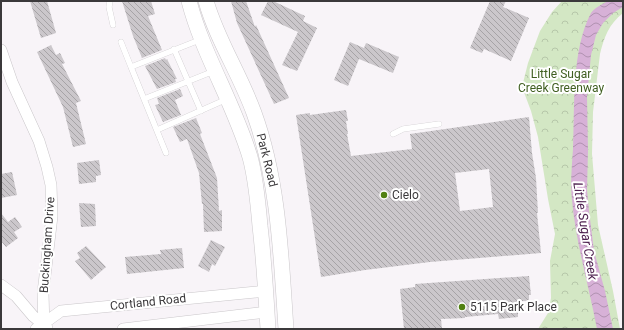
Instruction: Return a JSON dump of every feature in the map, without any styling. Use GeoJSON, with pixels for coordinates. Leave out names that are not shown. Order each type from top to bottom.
{"type":"FeatureCollection","features":[{"type":"Feature","properties":{"kind":"main road","name":"Park Road"},"geometry":{"type":"LineString","coordinates":[[189,1],[214,71],[240,125],[256,181],[276,311],[286,329]]}},
{"type":"Feature","properties":{"kind":"main road","name":"Park Road"},"geometry":{"type":"LineString","coordinates":[[206,1],[220,37],[243,84],[264,143],[278,211],[274,291]]}},
{"type":"Feature","properties":{"kind":"main road","name":"Park Road"},"geometry":{"type":"LineString","coordinates":[[268,329],[276,311]]}},
{"type":"Feature","properties":{"kind":"street","name":"Buckingham Drive"},"geometry":{"type":"LineString","coordinates":[[1,50],[12,82],[39,141],[48,167],[51,185],[52,216],[43,293],[43,328]]}},
{"type":"Feature","properties":{"kind":"street"},"geometry":{"type":"LineString","coordinates":[[1,285],[16,296],[43,328]]}},
{"type":"Feature","properties":{"kind":"street","name":"Cortland Road"},"geometry":{"type":"LineString","coordinates":[[43,328],[61,311],[274,291]]}},
{"type":"Feature","properties":{"kind":"street","name":"Cortland Road"},"geometry":{"type":"LineString","coordinates":[[123,329],[276,311]]}},
{"type":"Feature","properties":{"kind":"lane"},"geometry":{"type":"LineString","coordinates":[[110,1],[108,7],[113,25]]}},
{"type":"Feature","properties":{"kind":"lane"},"geometry":{"type":"LineString","coordinates":[[131,67],[202,39]]}},
{"type":"Feature","properties":{"kind":"lane"},"geometry":{"type":"LineString","coordinates":[[121,42],[166,153]]}},
{"type":"Feature","properties":{"kind":"lane"},"geometry":{"type":"LineString","coordinates":[[174,49],[201,111]]}},
{"type":"Feature","properties":{"kind":"lane"},"geometry":{"type":"LineString","coordinates":[[144,99],[214,71]]}},
{"type":"Feature","properties":{"kind":"lane"},"geometry":{"type":"LineString","coordinates":[[157,130],[228,99]]}},
{"type":"Feature","properties":{"kind":"lane"},"geometry":{"type":"LineString","coordinates":[[392,134],[402,129],[439,124]]}},
{"type":"Feature","properties":{"kind":"green space","name":"Little Sugar Creek Greenway"},"geometry":{"type":"Polygon","coordinates":[[[562,1],[623,1],[623,13],[618,17],[608,31],[600,54],[593,112],[592,154],[598,225],[620,329],[538,329],[548,313],[551,298],[550,261],[555,234],[538,137],[531,111],[522,87],[528,63],[540,31],[552,12],[562,1]]]}},
{"type":"Feature","properties":{"kind":"water","name":"Little Sugar Creek"},"geometry":{"type":"Polygon","coordinates":[[[608,1],[623,1],[623,7],[613,13],[603,23],[596,35],[591,55],[587,97],[587,190],[589,211],[594,251],[605,291],[613,329],[597,329],[576,233],[571,194],[571,174],[575,80],[580,44],[592,11],[608,1]]]}},
{"type":"Feature","properties":{"kind":"building"},"geometry":{"type":"Polygon","coordinates":[[[30,1],[47,1],[56,33],[41,38],[30,1]]]}},
{"type":"Feature","properties":{"kind":"building"},"geometry":{"type":"Polygon","coordinates":[[[122,1],[151,1],[155,14],[148,16],[162,50],[142,58],[133,36],[122,1]]]}},
{"type":"Feature","properties":{"kind":"building"},"geometry":{"type":"Polygon","coordinates":[[[231,1],[246,1],[255,27],[256,25],[289,98],[274,104],[237,23],[231,1]]]}},
{"type":"Feature","properties":{"kind":"building"},"geometry":{"type":"Polygon","coordinates":[[[268,1],[273,1],[305,16],[303,21],[317,28],[297,71],[282,65],[298,32],[261,15],[268,1]]]}},
{"type":"Feature","properties":{"kind":"building"},"geometry":{"type":"Polygon","coordinates":[[[490,1],[506,1],[503,7],[529,18],[511,61],[484,49],[482,53],[470,48],[490,1]]]}},
{"type":"Feature","properties":{"kind":"building"},"geometry":{"type":"Polygon","coordinates":[[[350,42],[364,48],[366,43],[399,57],[393,73],[359,59],[348,86],[334,80],[350,42]]]}},
{"type":"Feature","properties":{"kind":"building"},"geometry":{"type":"Polygon","coordinates":[[[51,45],[56,55],[60,53],[65,63],[62,64],[81,101],[76,103],[86,144],[73,147],[63,107],[37,52],[51,45]]]}},
{"type":"Feature","properties":{"kind":"building"},"geometry":{"type":"Polygon","coordinates":[[[165,58],[166,60],[167,59],[177,79],[175,79],[176,82],[157,89],[145,66],[165,58]]]}},
{"type":"Feature","properties":{"kind":"building"},"geometry":{"type":"Polygon","coordinates":[[[180,89],[183,96],[175,100],[181,115],[163,122],[155,105],[159,104],[157,98],[180,89]]]}},
{"type":"Feature","properties":{"kind":"building","name":"Cielo"},"geometry":{"type":"Polygon","coordinates":[[[346,110],[348,121],[346,121],[347,134],[351,156],[412,149],[410,134],[529,117],[536,178],[537,213],[541,253],[430,262],[321,277],[296,115],[310,113],[310,115],[346,110]],[[489,169],[455,173],[460,211],[493,207],[489,169]]]}},
{"type":"Feature","properties":{"kind":"building"},"geometry":{"type":"Polygon","coordinates":[[[196,118],[202,133],[200,134],[217,178],[219,211],[222,210],[222,231],[204,232],[203,204],[199,173],[187,139],[180,142],[173,127],[196,118]]]}},
{"type":"Feature","properties":{"kind":"building"},"geometry":{"type":"Polygon","coordinates":[[[99,160],[101,175],[96,176],[96,182],[79,184],[77,163],[99,160]]]}},
{"type":"Feature","properties":{"kind":"building"},"geometry":{"type":"Polygon","coordinates":[[[12,172],[17,195],[1,198],[1,174],[12,172]]]}},
{"type":"Feature","properties":{"kind":"building"},"geometry":{"type":"Polygon","coordinates":[[[79,203],[95,204],[96,226],[81,227],[79,203]]]}},
{"type":"Feature","properties":{"kind":"building"},"geometry":{"type":"Polygon","coordinates":[[[1,213],[8,222],[15,217],[22,227],[14,232],[18,238],[6,247],[1,241],[1,213]]]}},
{"type":"Feature","properties":{"kind":"building"},"geometry":{"type":"Polygon","coordinates":[[[211,240],[225,247],[215,266],[212,264],[209,272],[198,266],[211,240]]]}},
{"type":"Feature","properties":{"kind":"building"},"geometry":{"type":"Polygon","coordinates":[[[86,246],[106,267],[91,280],[75,261],[80,258],[77,253],[86,246]]]}},
{"type":"Feature","properties":{"kind":"building"},"geometry":{"type":"Polygon","coordinates":[[[182,248],[184,268],[127,274],[125,257],[161,254],[160,250],[182,248]]]}},
{"type":"Feature","properties":{"kind":"building","name":"5115 Park Place"},"geometry":{"type":"Polygon","coordinates":[[[529,276],[531,295],[529,295],[529,301],[521,301],[521,312],[518,312],[518,317],[499,319],[498,314],[441,319],[442,329],[404,329],[400,289],[415,287],[415,284],[529,276]]]}},
{"type":"Feature","properties":{"kind":"place","name":"Cielo"},"geometry":{"type":"Point","coordinates":[384,195]}},
{"type":"Feature","properties":{"kind":"place","name":"5115 Park Place"},"geometry":{"type":"Point","coordinates":[462,307]}}]}
